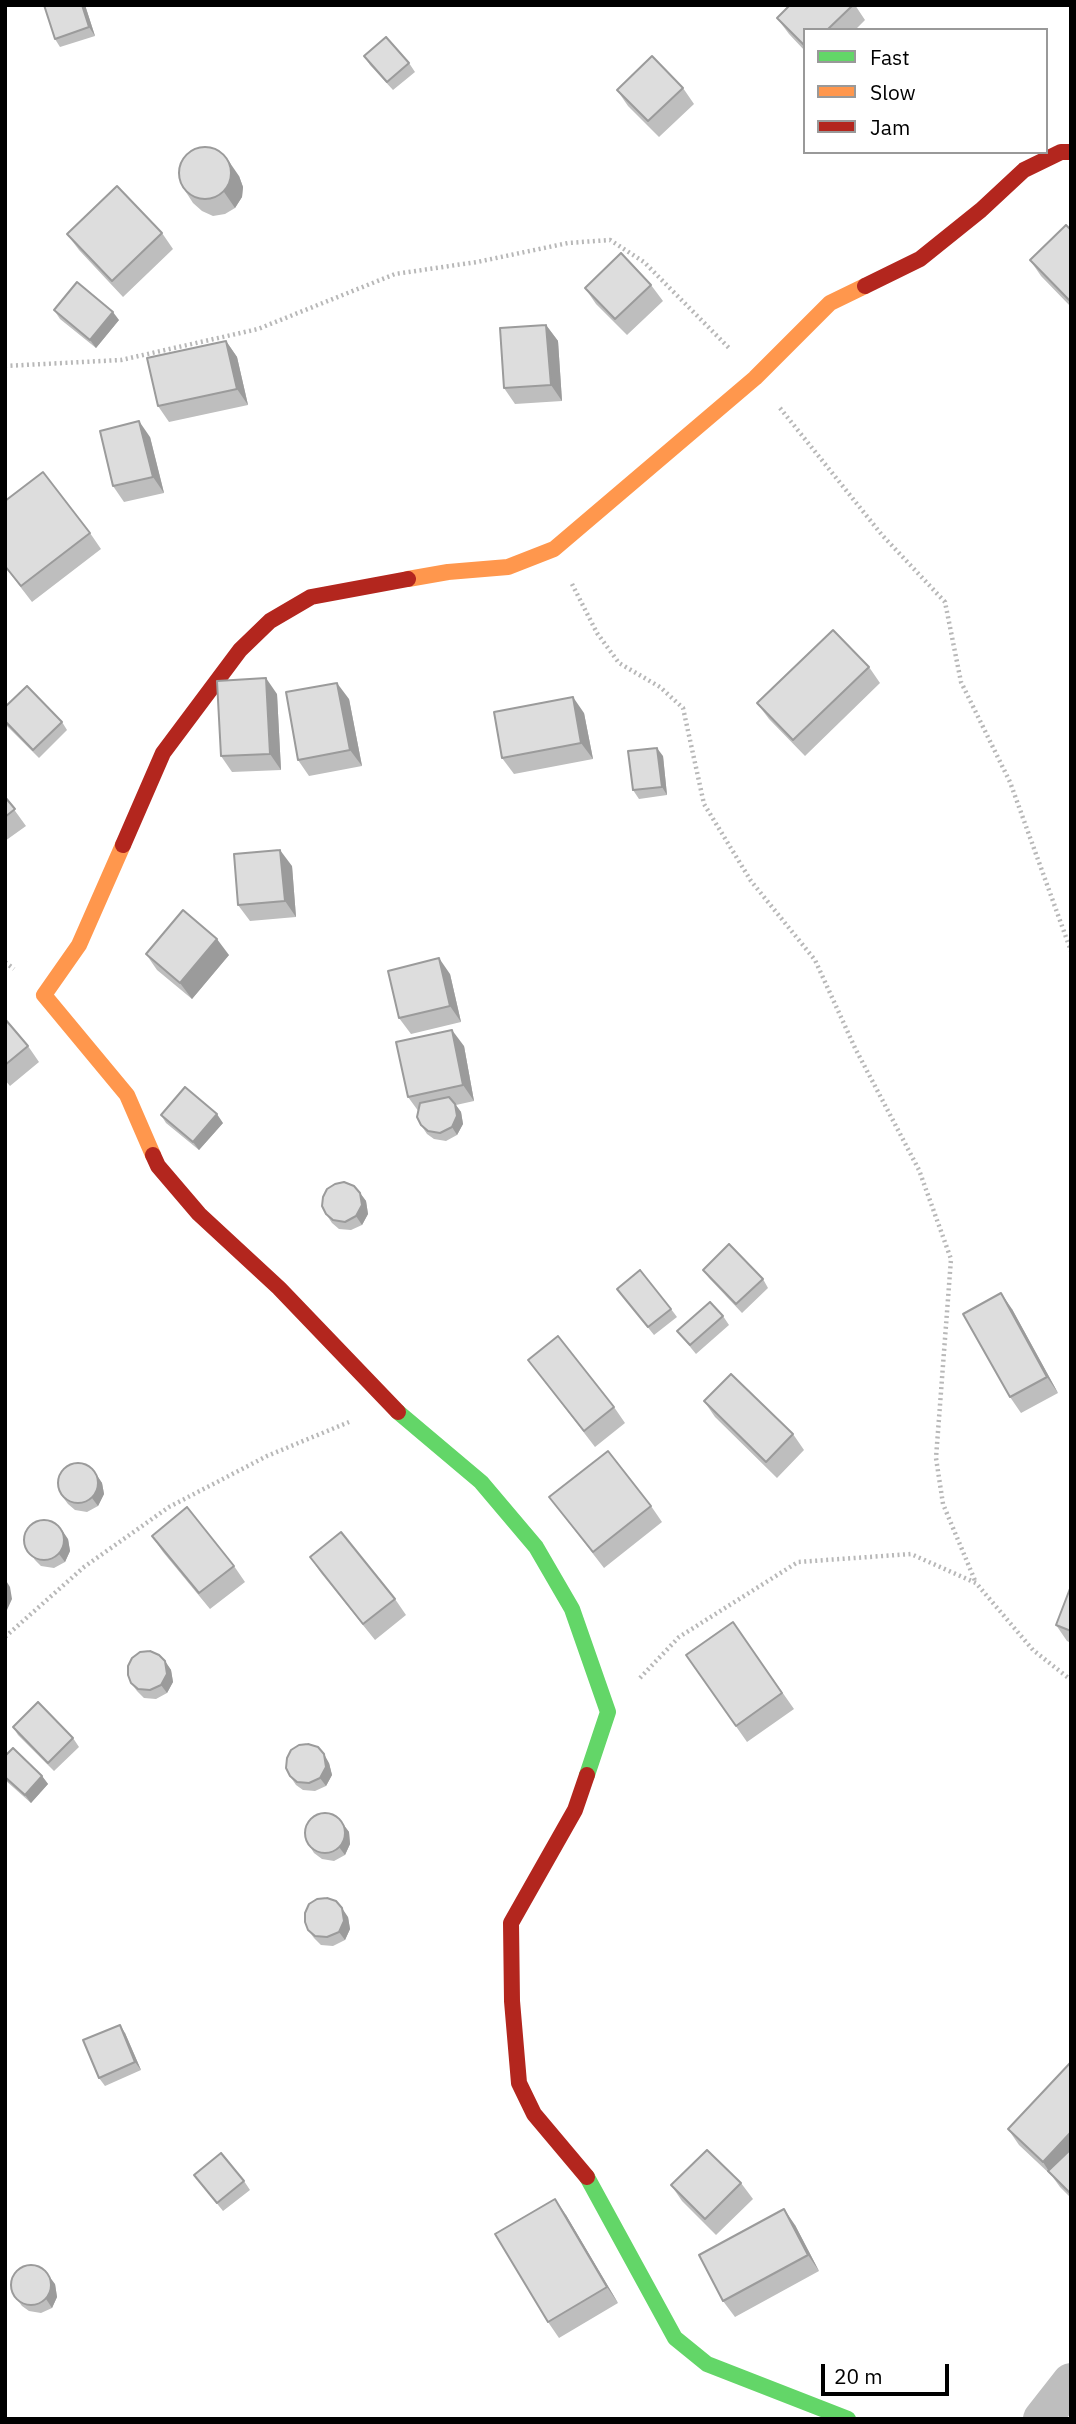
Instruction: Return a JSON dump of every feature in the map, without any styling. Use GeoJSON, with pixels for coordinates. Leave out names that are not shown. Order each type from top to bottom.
{"type":"FeatureCollection","features":[{"type":"Feature","properties":{"kind":"street"},"geometry":{"type":"LineString","coordinates":[[848,2419],[707,2364],[675,2338],[589,2179],[534,2114],[519,2083],[512,2001],[511,1923],[575,1810],[608,1712],[572,1609],[536,1547],[481,1482],[389,1405],[279,1288],[199,1214],[174,1185],[158,1166],[127,1095],[44,995],[79,945],[163,754],[240,650],[270,621],[311,597],[448,572],[508,567],[554,549],[755,378],[830,303],[920,259],[981,210],[1024,170],[1061,152],[1071,152]]}},
{"type":"Feature","properties":{"kind":"street"},"geometry":{"type":"LineString","coordinates":[[1042,2419],[1071,2382]]}},
{"type":"Feature","properties":{"kind":"path"},"geometry":{"type":"LineString","coordinates":[[5,366],[121,360],[258,328],[395,274],[477,262],[568,243],[610,240],[644,262],[727,345],[882,535],[945,602],[961,682],[1010,782],[1071,951]]}},
{"type":"Feature","properties":{"kind":"path"},"geometry":{"type":"LineString","coordinates":[[554,549],[597,633],[619,663],[660,687],[683,708],[704,804],[751,881],[815,960],[855,1048],[919,1170],[951,1259],[936,1458],[943,1504],[976,1583],[1033,1650],[1071,1680]]}},
{"type":"Feature","properties":{"kind":"path"},"geometry":{"type":"LineString","coordinates":[[5,1637],[84,1567],[169,1507],[267,1455],[389,1405]]}},
{"type":"Feature","properties":{"kind":"path"},"geometry":{"type":"LineString","coordinates":[[608,1712],[679,1637],[798,1562],[911,1554],[976,1583]]}},
{"type":"Feature","properties":{"kind":"building"},"geometry":{"type":"Polygon","coordinates":[[[44,5],[82,5],[89,27],[55,39],[44,5]]]}},
{"type":"Feature","properties":{"kind":"building"},"geometry":{"type":"Polygon","coordinates":[[[790,5],[853,5],[829,28],[803,28],[803,44],[777,18],[790,5]]]}},
{"type":"Feature","properties":{"kind":"building"},"geometry":{"type":"Polygon","coordinates":[[[386,37],[409,63],[387,82],[364,56],[386,37]]]}},
{"type":"Feature","properties":{"kind":"building"},"geometry":{"type":"Polygon","coordinates":[[[652,56],[683,88],[648,121],[617,90],[652,56]]]}},
{"type":"Feature","properties":{"kind":"building"},"geometry":{"type":"Polygon","coordinates":[[[205,147],[215,149],[223,155],[229,163],[229,183],[223,191],[215,197],[205,199],[195,197],[187,191],[181,183],[179,173],[181,163],[187,155],[195,149],[205,147]]]}},
{"type":"Feature","properties":{"kind":"building"},"geometry":{"type":"Polygon","coordinates":[[[117,186],[162,233],[112,281],[67,234],[117,186]]]}},
{"type":"Feature","properties":{"kind":"building"},"geometry":{"type":"Polygon","coordinates":[[[1066,225],[1071,230],[1071,302],[1030,260],[1066,225]]]}},
{"type":"Feature","properties":{"kind":"building"},"geometry":{"type":"Polygon","coordinates":[[[621,253],[651,285],[615,319],[585,288],[621,253]]]}},
{"type":"Feature","properties":{"kind":"building"},"geometry":{"type":"Polygon","coordinates":[[[77,282],[113,312],[90,340],[54,310],[77,282]]]}},
{"type":"Feature","properties":{"kind":"building"},"geometry":{"type":"Polygon","coordinates":[[[546,325],[551,385],[504,388],[500,328],[546,325]]]}},
{"type":"Feature","properties":{"kind":"building"},"geometry":{"type":"Polygon","coordinates":[[[226,341],[237,389],[158,406],[147,358],[226,341]]]}},
{"type":"Feature","properties":{"kind":"building"},"geometry":{"type":"Polygon","coordinates":[[[139,421],[153,477],[113,486],[100,431],[139,421]]]}},
{"type":"Feature","properties":{"kind":"building"},"geometry":{"type":"Polygon","coordinates":[[[43,472],[90,533],[21,586],[5,566],[5,501],[43,472]]]}},
{"type":"Feature","properties":{"kind":"building"},"geometry":{"type":"Polygon","coordinates":[[[833,630],[869,667],[793,740],[757,703],[833,630]]]}},
{"type":"Feature","properties":{"kind":"building"},"geometry":{"type":"Polygon","coordinates":[[[266,678],[270,754],[221,756],[217,681],[266,678]]]}},
{"type":"Feature","properties":{"kind":"building"},"geometry":{"type":"Polygon","coordinates":[[[337,683],[350,750],[298,760],[286,692],[337,683]]]}},
{"type":"Feature","properties":{"kind":"building"},"geometry":{"type":"Polygon","coordinates":[[[27,686],[62,722],[33,750],[5,721],[5,707],[27,686]]]}},
{"type":"Feature","properties":{"kind":"building"},"geometry":{"type":"Polygon","coordinates":[[[573,697],[581,743],[502,758],[494,712],[573,697]]]}},
{"type":"Feature","properties":{"kind":"building"},"geometry":{"type":"Polygon","coordinates":[[[657,748],[662,787],[633,790],[628,751],[657,748]]]}},
{"type":"Feature","properties":{"kind":"building"},"geometry":{"type":"Polygon","coordinates":[[[5,797],[15,809],[5,817],[5,797]]]}},
{"type":"Feature","properties":{"kind":"building"},"geometry":{"type":"Polygon","coordinates":[[[280,850],[285,901],[238,905],[234,854],[280,850]]]}},
{"type":"Feature","properties":{"kind":"building"},"geometry":{"type":"Polygon","coordinates":[[[183,910],[217,939],[180,983],[146,954],[183,910]]]}},
{"type":"Feature","properties":{"kind":"building"},"geometry":{"type":"Polygon","coordinates":[[[439,958],[450,1006],[399,1018],[388,971],[439,958]]]}},
{"type":"Feature","properties":{"kind":"building"},"geometry":{"type":"Polygon","coordinates":[[[5,1019],[28,1046],[5,1065],[5,1019]]]}},
{"type":"Feature","properties":{"kind":"building"},"geometry":{"type":"Polygon","coordinates":[[[452,1030],[463,1085],[408,1097],[396,1042],[452,1030]]]}},
{"type":"Feature","properties":{"kind":"building"},"geometry":{"type":"Polygon","coordinates":[[[185,1087],[217,1114],[193,1142],[161,1115],[185,1087]]]}},
{"type":"Feature","properties":{"kind":"building"},"geometry":{"type":"Polygon","coordinates":[[[449,1097],[455,1104],[457,1116],[452,1127],[440,1133],[428,1131],[417,1117],[420,1103],[449,1097]]]}},
{"type":"Feature","properties":{"kind":"building"},"geometry":{"type":"Polygon","coordinates":[[[344,1182],[354,1186],[360,1193],[362,1205],[356,1216],[345,1222],[333,1220],[322,1206],[327,1189],[344,1182]]]}},
{"type":"Feature","properties":{"kind":"building"},"geometry":{"type":"Polygon","coordinates":[[[729,1244],[763,1279],[736,1304],[703,1270],[729,1244]]]}},
{"type":"Feature","properties":{"kind":"building"},"geometry":{"type":"Polygon","coordinates":[[[640,1270],[671,1309],[648,1327],[617,1289],[640,1270]]]}},
{"type":"Feature","properties":{"kind":"building"},"geometry":{"type":"Polygon","coordinates":[[[1001,1293],[1047,1377],[1010,1397],[963,1314],[1001,1293]]]}},
{"type":"Feature","properties":{"kind":"building"},"geometry":{"type":"Polygon","coordinates":[[[710,1302],[723,1316],[690,1345],[677,1331],[710,1302]]]}},
{"type":"Feature","properties":{"kind":"building"},"geometry":{"type":"Polygon","coordinates":[[[558,1336],[614,1407],[584,1431],[528,1360],[558,1336]]]}},
{"type":"Feature","properties":{"kind":"building"},"geometry":{"type":"Polygon","coordinates":[[[731,1374],[793,1434],[766,1462],[704,1401],[731,1374]]]}},
{"type":"Feature","properties":{"kind":"building"},"geometry":{"type":"Polygon","coordinates":[[[608,1451],[651,1506],[593,1552],[549,1497],[608,1451]]]}},
{"type":"Feature","properties":{"kind":"building"},"geometry":{"type":"Polygon","coordinates":[[[78,1463],[92,1469],[98,1483],[92,1497],[78,1503],[64,1497],[58,1483],[64,1469],[78,1463]]]}},
{"type":"Feature","properties":{"kind":"building"},"geometry":{"type":"Polygon","coordinates":[[[187,1507],[234,1566],[199,1593],[152,1536],[187,1507]]]}},
{"type":"Feature","properties":{"kind":"building"},"geometry":{"type":"Polygon","coordinates":[[[44,1520],[58,1526],[64,1540],[58,1554],[44,1560],[30,1554],[24,1540],[30,1526],[44,1520]]]}},
{"type":"Feature","properties":{"kind":"building"},"geometry":{"type":"Polygon","coordinates":[[[341,1532],[395,1599],[363,1624],[310,1557],[341,1532]]]}},
{"type":"Feature","properties":{"kind":"building"},"geometry":{"type":"Polygon","coordinates":[[[1071,1586],[1071,1631],[1056,1625],[1071,1586]]]}},
{"type":"Feature","properties":{"kind":"building"},"geometry":{"type":"Polygon","coordinates":[[[733,1622],[782,1693],[736,1726],[686,1655],[733,1622]]]}},
{"type":"Feature","properties":{"kind":"building"},"geometry":{"type":"Polygon","coordinates":[[[150,1651],[165,1661],[167,1674],[161,1685],[150,1690],[138,1689],[131,1683],[128,1666],[132,1658],[140,1652],[150,1651]]]}},
{"type":"Feature","properties":{"kind":"building"},"geometry":{"type":"Polygon","coordinates":[[[38,1702],[73,1738],[48,1763],[13,1727],[38,1702]]]}},
{"type":"Feature","properties":{"kind":"building"},"geometry":{"type":"Polygon","coordinates":[[[308,1744],[318,1747],[324,1754],[326,1767],[320,1778],[309,1783],[297,1782],[286,1768],[287,1758],[291,1750],[308,1744]]]}},
{"type":"Feature","properties":{"kind":"building"},"geometry":{"type":"Polygon","coordinates":[[[13,1748],[42,1776],[25,1795],[5,1777],[5,1756],[13,1748]]]}},
{"type":"Feature","properties":{"kind":"building"},"geometry":{"type":"Polygon","coordinates":[[[325,1813],[339,1819],[345,1833],[339,1847],[325,1853],[311,1847],[305,1833],[311,1819],[325,1813]]]}},
{"type":"Feature","properties":{"kind":"building"},"geometry":{"type":"Polygon","coordinates":[[[317,1899],[336,1901],[342,1908],[344,1921],[339,1932],[327,1937],[315,1936],[308,1930],[305,1913],[309,1904],[317,1899]]]}},
{"type":"Feature","properties":{"kind":"building"},"geometry":{"type":"Polygon","coordinates":[[[120,2025],[135,2062],[99,2078],[83,2040],[120,2025]]]}},
{"type":"Feature","properties":{"kind":"building"},"geometry":{"type":"Polygon","coordinates":[[[1071,2062],[1071,2132],[1043,2162],[1008,2129],[1071,2062]]]}},
{"type":"Feature","properties":{"kind":"building"},"geometry":{"type":"Polygon","coordinates":[[[1071,2149],[1071,2194],[1048,2171],[1071,2149]]]}},
{"type":"Feature","properties":{"kind":"building"},"geometry":{"type":"Polygon","coordinates":[[[707,2150],[741,2183],[705,2219],[671,2185],[707,2150]]]}},
{"type":"Feature","properties":{"kind":"building"},"geometry":{"type":"Polygon","coordinates":[[[221,2153],[244,2181],[217,2203],[194,2175],[221,2153]]]}},
{"type":"Feature","properties":{"kind":"building"},"geometry":{"type":"Polygon","coordinates":[[[555,2199],[607,2287],[548,2322],[495,2234],[555,2199]]]}},
{"type":"Feature","properties":{"kind":"building"},"geometry":{"type":"Polygon","coordinates":[[[784,2209],[808,2255],[723,2301],[699,2255],[784,2209]]]}},
{"type":"Feature","properties":{"kind":"building"},"geometry":{"type":"Polygon","coordinates":[[[31,2265],[45,2271],[51,2285],[45,2299],[31,2305],[17,2299],[11,2285],[17,2271],[31,2265]]]}},
{"type":"Feature","properties":{"kind":"traffic: fast"},"geometry":{"type":"LineString","coordinates":[[398,1412],[481,1482],[536,1547],[572,1609],[608,1712],[587,1775]]}},
{"type":"Feature","properties":{"kind":"traffic: fast"},"geometry":{"type":"LineString","coordinates":[[587,2177],[675,2338],[707,2364],[848,2419]]}},
{"type":"Feature","properties":{"kind":"traffic: slow"},"geometry":{"type":"LineString","coordinates":[[408,579],[448,572],[508,567],[554,549],[755,378],[830,303],[865,286]]}},
{"type":"Feature","properties":{"kind":"traffic: slow"},"geometry":{"type":"LineString","coordinates":[[123,845],[79,945],[44,995],[127,1095],[153,1155]]}},
{"type":"Feature","properties":{"kind":"traffic: jam"},"geometry":{"type":"LineString","coordinates":[[865,286],[920,259],[981,210],[1024,170],[1061,152],[1071,152]]}},
{"type":"Feature","properties":{"kind":"traffic: jam"},"geometry":{"type":"LineString","coordinates":[[123,845],[163,753],[240,650],[270,621],[311,597],[408,579]]}},
{"type":"Feature","properties":{"kind":"traffic: jam"},"geometry":{"type":"LineString","coordinates":[[153,1155],[158,1166],[199,1214],[279,1288],[398,1412]]}},
{"type":"Feature","properties":{"kind":"traffic: jam"},"geometry":{"type":"LineString","coordinates":[[587,1775],[575,1810],[511,1923],[512,2001],[519,2083],[534,2114],[587,2177]]}}]}
